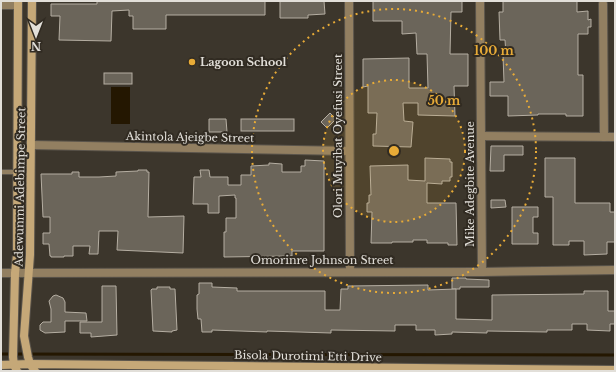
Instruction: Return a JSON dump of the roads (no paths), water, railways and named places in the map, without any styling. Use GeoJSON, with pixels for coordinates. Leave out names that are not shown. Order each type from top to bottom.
{"type":"FeatureCollection","features":[{"type":"Feature","properties":{"kind":"main road","name":"Adewunmi Adebimpe Street"},"geometry":{"type":"LineString","coordinates":[[30,361],[24,336],[30,273],[32,1]]}},
{"type":"Feature","properties":{"kind":"main road","name":"Adewunmi Adebimpe Street"},"geometry":{"type":"LineString","coordinates":[[14,361],[15,273],[17,255],[18,3]]}},
{"type":"Feature","properties":{"kind":"main road","name":"Bisola Durotimi Etti Drive"},"geometry":{"type":"LineString","coordinates":[[1,365],[14,361],[30,361],[615,370]]}},
{"type":"Feature","properties":{"kind":"street","name":"Olori Muyibat Oyefusi Street"},"geometry":{"type":"LineString","coordinates":[[349,1],[350,271]]}},
{"type":"Feature","properties":{"kind":"street","name":"Mike Adegbite Avenue"},"geometry":{"type":"LineString","coordinates":[[480,1],[482,272]]}},
{"type":"Feature","properties":{"kind":"street"},"geometry":{"type":"LineString","coordinates":[[1,5],[18,3]]}},
{"type":"Feature","properties":{"kind":"street"},"geometry":{"type":"LineString","coordinates":[[603,4],[604,137]]}},
{"type":"Feature","properties":{"kind":"street"},"geometry":{"type":"LineString","coordinates":[[481,136],[615,137]]}},
{"type":"Feature","properties":{"kind":"street","name":"Akintola Ajeigbe Street"},"geometry":{"type":"LineString","coordinates":[[31,145],[349,151]]}},
{"type":"Feature","properties":{"kind":"street","name":"Omorinre Johnson Street"},"geometry":{"type":"LineString","coordinates":[[1,273],[350,271],[482,272],[615,270]]}},
{"type":"Feature","properties":{"kind":"lane"},"geometry":{"type":"LineString","coordinates":[[1,172],[17,172]]}},
{"type":"Feature","properties":{"kind":"waterway"},"geometry":{"type":"LineString","coordinates":[[1,354],[615,355]]}},
{"type":"Feature","properties":{"kind":"place","name":"Lagoon School"},"geometry":{"type":"Point","coordinates":[192,62]}}]}
